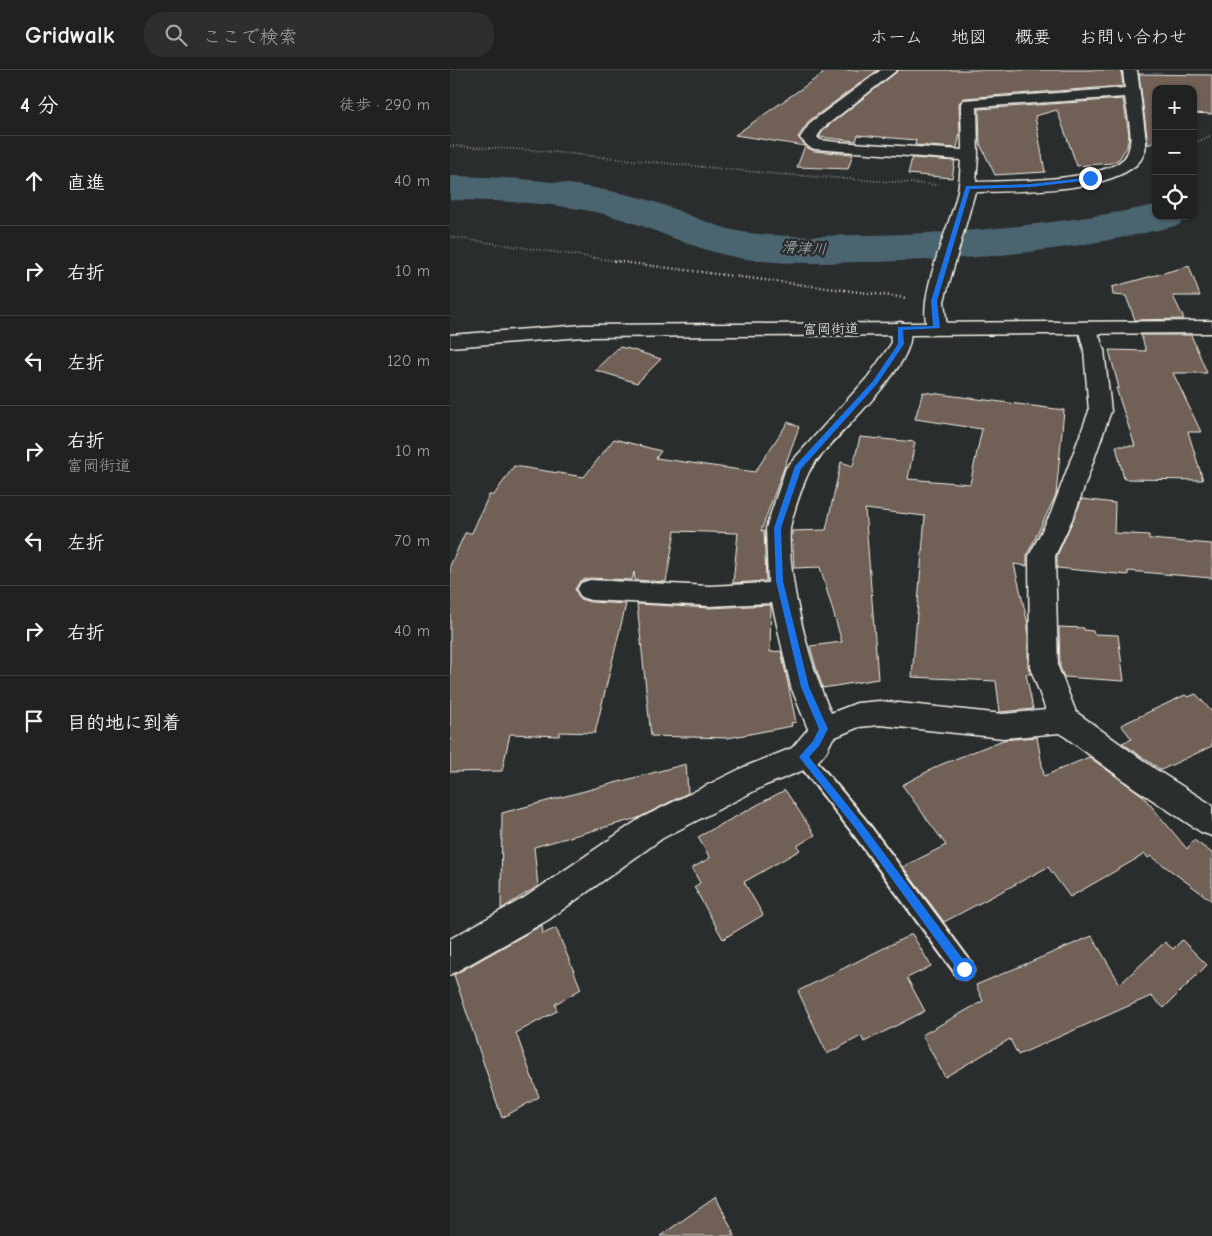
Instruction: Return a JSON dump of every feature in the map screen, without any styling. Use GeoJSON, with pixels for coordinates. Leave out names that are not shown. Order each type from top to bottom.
{"type":"FeatureCollection","features":[{"type":"Feature","properties":{"kind":"street"},"geometry":{"type":"LineString","coordinates":[[890,70],[817,125],[808,138],[815,144],[837,147],[970,156]]}},
{"type":"Feature","properties":{"kind":"street"},"geometry":{"type":"LineString","coordinates":[[967,191],[1090,178],[1131,161],[1138,151],[1138,141],[1130,70]]}},
{"type":"Feature","properties":{"kind":"street"},"geometry":{"type":"LineString","coordinates":[[937,328],[935,300],[967,191],[970,156],[969,103],[1131,92]]}},
{"type":"Feature","properties":{"kind":"street","name":"富岡街道"},"geometry":{"type":"LineString","coordinates":[[450,341],[583,331],[1212,327]]}},
{"type":"Feature","properties":{"kind":"street"},"geometry":{"type":"LineString","coordinates":[[823,729],[805,687],[782,592],[778,528],[798,468],[875,383],[901,344],[900,328]]}},
{"type":"Feature","properties":{"kind":"street"},"geometry":{"type":"LineString","coordinates":[[1088,328],[1094,350],[1100,411],[1064,513],[1042,556],[1044,667],[1065,720],[1144,778],[1212,822]]}},
{"type":"Feature","properties":{"kind":"street"},"geometry":{"type":"LineString","coordinates":[[590,590],[710,595],[760,595],[782,592]]}},
{"type":"Feature","properties":{"kind":"street"},"geometry":{"type":"LineString","coordinates":[[450,958],[536,910],[652,828],[755,776],[803,757],[816,743],[823,729],[857,716],[880,713],[1003,726],[1065,720]]}},
{"type":"Feature","properties":{"kind":"lane"},"geometry":{"type":"LineString","coordinates":[[803,757],[858,825],[964,969]]}},
{"type":"Feature","properties":{"kind":"path"},"geometry":{"type":"LineString","coordinates":[[1197,142],[1212,134]]}},
{"type":"Feature","properties":{"kind":"path"},"geometry":{"type":"LineString","coordinates":[[450,146],[496,147],[967,191]]}},
{"type":"Feature","properties":{"kind":"path"},"geometry":{"type":"LineString","coordinates":[[450,237],[505,242],[645,265],[935,300]]}},
{"type":"Feature","properties":{"kind":"building"},"geometry":{"type":"Polygon","coordinates":[[[828,70],[878,70],[810,120],[798,137],[808,148],[814,151],[853,154],[848,169],[797,167],[805,146],[735,135],[828,70]]]}},
{"type":"Feature","properties":{"kind":"building"},"geometry":{"type":"Polygon","coordinates":[[[899,70],[1121,70],[1123,86],[964,98],[959,103],[960,133],[957,148],[915,145],[916,140],[858,135],[856,141],[819,137],[824,129],[899,70]]]}},
{"type":"Feature","properties":{"kind":"building"},"geometry":{"type":"Polygon","coordinates":[[[1139,74],[1212,75],[1212,114],[1197,113],[1197,85],[1152,85],[1152,143],[1148,145],[1139,74]]]}},
{"type":"Feature","properties":{"kind":"building"},"geometry":{"type":"Polygon","coordinates":[[[1123,99],[1129,134],[1127,147],[1119,159],[1111,163],[1077,166],[1057,110],[1035,116],[1045,172],[995,175],[980,144],[979,109],[1123,99]]]}},
{"type":"Feature","properties":{"kind":"building"},"geometry":{"type":"Polygon","coordinates":[[[912,158],[955,161],[952,178],[908,174],[912,158]]]}},
{"type":"Feature","properties":{"kind":"building"},"geometry":{"type":"Polygon","coordinates":[[[1189,266],[1200,296],[1173,296],[1184,319],[1135,320],[1126,296],[1113,295],[1112,287],[1189,266]]]}},
{"type":"Feature","properties":{"kind":"building"},"geometry":{"type":"Polygon","coordinates":[[[1141,335],[1191,335],[1207,373],[1173,373],[1201,432],[1188,432],[1203,480],[1124,479],[1116,446],[1135,446],[1116,388],[1119,388],[1109,350],[1146,351],[1141,335]]]}},
{"type":"Feature","properties":{"kind":"building"},"geometry":{"type":"Polygon","coordinates":[[[619,347],[661,359],[637,383],[595,370],[619,347]]]}},
{"type":"Feature","properties":{"kind":"building"},"geometry":{"type":"Polygon","coordinates":[[[923,392],[1064,410],[1056,495],[1027,555],[1027,566],[1014,564],[1028,624],[1028,667],[1031,674],[1026,674],[1033,709],[1000,712],[996,681],[912,677],[925,516],[865,509],[878,679],[823,688],[817,671],[810,646],[842,642],[820,567],[794,568],[792,531],[826,530],[841,462],[853,466],[860,437],[915,442],[908,479],[970,484],[982,429],[915,419],[923,392]]]}},
{"type":"Feature","properties":{"kind":"building"},"geometry":{"type":"Polygon","coordinates":[[[788,422],[799,427],[761,531],[764,531],[766,581],[733,583],[738,533],[675,531],[666,582],[635,580],[634,572],[632,580],[590,578],[580,581],[575,589],[580,599],[590,602],[626,604],[595,733],[560,732],[559,736],[510,734],[502,771],[450,772],[450,566],[465,533],[472,533],[489,495],[494,495],[514,466],[584,477],[614,439],[661,451],[656,458],[755,472],[788,422]]]}},
{"type":"Feature","properties":{"kind":"building"},"geometry":{"type":"Polygon","coordinates":[[[1082,499],[1115,503],[1114,533],[1149,535],[1149,539],[1212,544],[1212,578],[1128,571],[1128,575],[1057,568],[1057,556],[1082,499]]]}},
{"type":"Feature","properties":{"kind":"building"},"geometry":{"type":"Polygon","coordinates":[[[637,604],[710,608],[771,605],[770,652],[781,651],[796,722],[791,723],[792,726],[728,738],[651,736],[637,604]]]}},
{"type":"Feature","properties":{"kind":"building"},"geometry":{"type":"Polygon","coordinates":[[[1059,627],[1084,628],[1084,630],[1093,631],[1094,634],[1118,635],[1124,681],[1064,677],[1060,667],[1059,627]]]}},
{"type":"Feature","properties":{"kind":"building"},"geometry":{"type":"Polygon","coordinates":[[[1196,694],[1212,712],[1212,746],[1161,770],[1122,743],[1132,739],[1121,725],[1185,695],[1188,697],[1196,694]]]}},
{"type":"Feature","properties":{"kind":"building"},"geometry":{"type":"Polygon","coordinates":[[[1037,737],[1044,776],[1089,757],[1142,795],[1187,849],[1194,840],[1212,853],[1212,901],[1151,856],[1148,858],[1145,854],[1070,897],[1048,867],[944,922],[903,867],[946,845],[902,785],[940,765],[1003,740],[1037,737]]]}},
{"type":"Feature","properties":{"kind":"building"},"geometry":{"type":"Polygon","coordinates":[[[686,764],[688,793],[638,818],[534,847],[538,886],[501,909],[502,813],[686,764]]]}},
{"type":"Feature","properties":{"kind":"building"},"geometry":{"type":"Polygon","coordinates":[[[785,790],[815,835],[797,846],[800,850],[744,882],[763,915],[723,939],[694,887],[700,883],[692,868],[710,858],[698,837],[785,790]]]}},
{"type":"Feature","properties":{"kind":"building"},"geometry":{"type":"Polygon","coordinates":[[[542,925],[543,934],[556,928],[581,989],[555,1004],[557,1011],[516,1033],[539,1097],[502,1118],[454,975],[542,925]]]}},
{"type":"Feature","properties":{"kind":"building"},"geometry":{"type":"Polygon","coordinates":[[[912,934],[931,966],[907,978],[925,1011],[864,1042],[861,1036],[827,1054],[798,991],[912,934]]]}},
{"type":"Feature","properties":{"kind":"building"},"geometry":{"type":"Polygon","coordinates":[[[1092,936],[1120,984],[1165,942],[1173,949],[1182,940],[1207,965],[1164,1008],[1151,996],[1018,1055],[1010,1039],[945,1077],[922,1035],[983,1001],[976,985],[1092,936]]]}},
{"type":"Feature","properties":{"kind":"building"},"geometry":{"type":"Polygon","coordinates":[[[716,1197],[735,1236],[660,1236],[716,1197]]]}},
{"type":"Feature","properties":{"kind":"waterway","name":"滑津川"},"geometry":{"type":"LineString","coordinates":[[450,188],[519,190],[589,198],[645,213],[726,242],[756,247],[788,249],[889,249],[969,245],[1048,237],[1152,219]]}},
{"type":"Feature","properties":{"kind":"route"},"geometry":{"type":"LineString","coordinates":[[964,969],[858,825],[803,757],[816,743],[823,729],[805,687],[780,581],[778,528],[798,468],[875,383],[901,344],[900,328],[937,328],[934,301],[967,188],[1031,185],[1090,178]]}}]}
